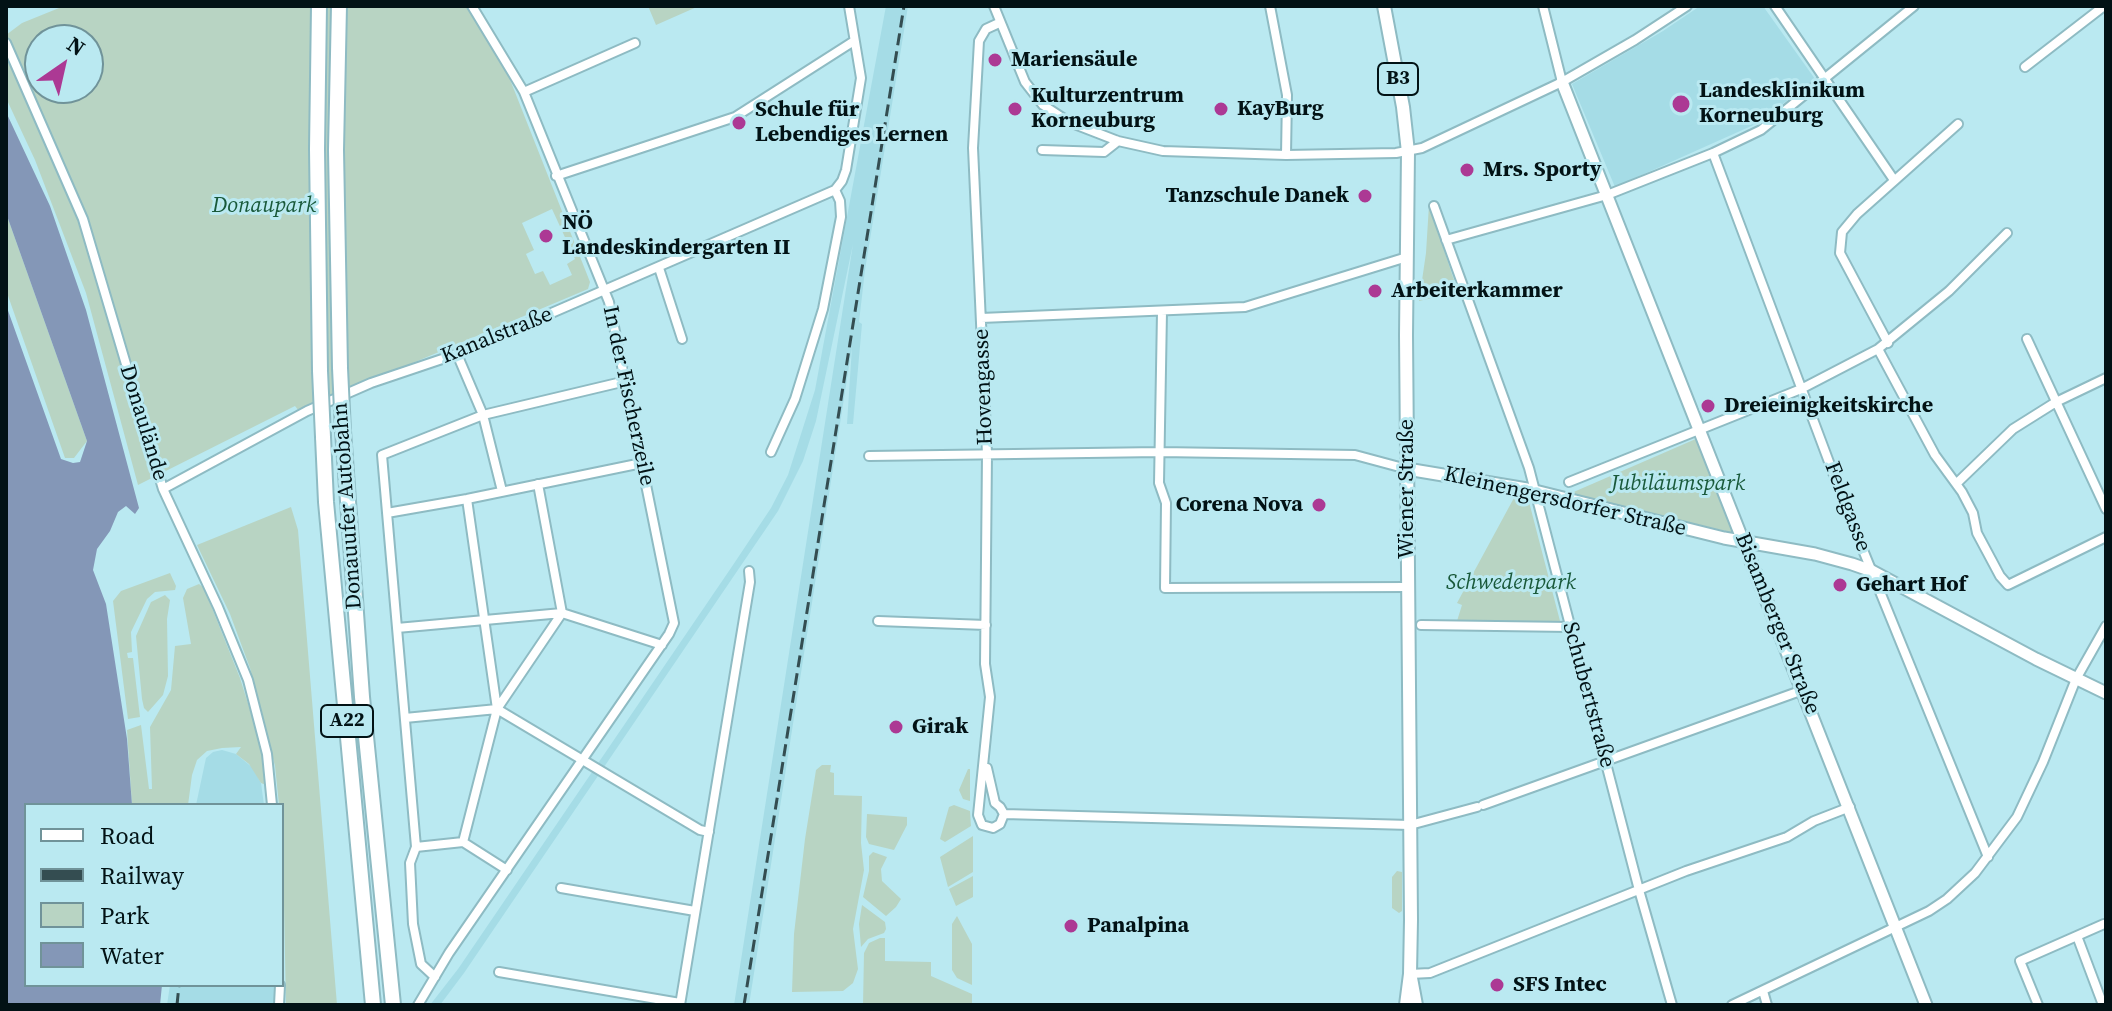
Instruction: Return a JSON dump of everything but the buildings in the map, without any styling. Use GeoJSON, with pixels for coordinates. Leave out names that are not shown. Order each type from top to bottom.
{"type":"FeatureCollection","features":[{"type":"Feature","properties":{"kind":"highway","name":"Donauufer Autobahn"},"geometry":{"type":"LineString","coordinates":[[319,6],[317,165],[320,371],[326,502],[373,1005]]}},
{"type":"Feature","properties":{"kind":"highway","name":"Donauufer Autobahn"},"geometry":{"type":"LineString","coordinates":[[339,6],[336,166],[343,431],[362,697],[393,1005]]}},
{"type":"Feature","properties":{"kind":"main road","name":"Wiener Straße"},"geometry":{"type":"LineString","coordinates":[[1384,6],[1408,152],[1410,974],[1406,1005]]}},
{"type":"Feature","properties":{"kind":"main road","name":"Wiener Straße"},"geometry":{"type":"LineString","coordinates":[[1410,974],[1416,1005]]}},
{"type":"Feature","properties":{"kind":"street","name":"In der Fischerzeile"},"geometry":{"type":"LineString","coordinates":[[472,6],[524,92],[556,176],[606,291],[674,623],[662,645]]}},
{"type":"Feature","properties":{"kind":"street"},"geometry":{"type":"LineString","coordinates":[[771,452],[800,386],[827,295],[841,217],[840,201],[835,190],[846,170],[861,78],[849,6]]}},
{"type":"Feature","properties":{"kind":"street"},"geometry":{"type":"LineString","coordinates":[[994,6],[1025,82],[1043,105],[1069,122],[1118,141],[1163,151],[1286,155],[1408,152],[1422,148],[1562,82],[1687,6]]}},
{"type":"Feature","properties":{"kind":"street"},"geometry":{"type":"LineString","coordinates":[[1270,6],[1287,95],[1286,155]]}},
{"type":"Feature","properties":{"kind":"street","name":"Bisamberger Straße"},"geometry":{"type":"LineString","coordinates":[[1543,6],[1562,82],[1926,1005]]}},
{"type":"Feature","properties":{"kind":"street"},"geometry":{"type":"LineString","coordinates":[[1775,6],[1894,180]]}},
{"type":"Feature","properties":{"kind":"street"},"geometry":{"type":"LineString","coordinates":[[1446,240],[1607,195],[1713,153],[1761,130],[1914,6]]}},
{"type":"Feature","properties":{"kind":"street"},"geometry":{"type":"LineString","coordinates":[[2025,67],[2104,6]]}},
{"type":"Feature","properties":{"kind":"street","name":"Hovengasse"},"geometry":{"type":"LineString","coordinates":[[999,23],[986,29],[979,42],[973,148],[987,454],[985,664],[990,697],[979,818],[987,828],[999,826],[1004,814]]}},
{"type":"Feature","properties":{"kind":"street"},"geometry":{"type":"LineString","coordinates":[[556,176],[735,117],[854,41]]}},
{"type":"Feature","properties":{"kind":"street","name":"Donaulände"},"geometry":{"type":"LineString","coordinates":[[6,43],[83,219],[163,489],[248,680],[267,754],[272,803]]}},
{"type":"Feature","properties":{"kind":"street"},"geometry":{"type":"LineString","coordinates":[[524,92],[635,43]]}},
{"type":"Feature","properties":{"kind":"street"},"geometry":{"type":"LineString","coordinates":[[1888,343],[1840,253],[1842,232],[1894,180],[1958,124]]}},
{"type":"Feature","properties":{"kind":"street"},"geometry":{"type":"LineString","coordinates":[[1042,150],[1104,152],[1118,141]]}},
{"type":"Feature","properties":{"kind":"street","name":"Feldgasse"},"geometry":{"type":"LineString","coordinates":[[1713,153],[1850,518],[1988,857]]}},
{"type":"Feature","properties":{"kind":"street","name":"Kanalstraße"},"geometry":{"type":"LineString","coordinates":[[163,489],[307,411],[379,380],[457,354],[835,190]]}},
{"type":"Feature","properties":{"kind":"street","name":"Schubertstraße"},"geometry":{"type":"LineString","coordinates":[[1434,206],[1529,468],[1672,1005]]}},
{"type":"Feature","properties":{"kind":"street"},"geometry":{"type":"LineString","coordinates":[[1569,482],[1801,389],[1878,349],[1949,291],[2007,233]]}},
{"type":"Feature","properties":{"kind":"street"},"geometry":{"type":"LineString","coordinates":[[981,318],[1245,307],[1407,257]]}},
{"type":"Feature","properties":{"kind":"street"},"geometry":{"type":"LineString","coordinates":[[659,268],[682,339]]}},
{"type":"Feature","properties":{"kind":"street"},"geometry":{"type":"LineString","coordinates":[[1162,312],[1159,483],[1166,503],[1165,588],[1407,587]]}},
{"type":"Feature","properties":{"kind":"street"},"geometry":{"type":"LineString","coordinates":[[2027,339],[2106,509]]}},
{"type":"Feature","properties":{"kind":"street"},"geometry":{"type":"LineString","coordinates":[[1878,349],[1935,455],[1957,483],[1973,513],[1977,533],[2008,585],[2106,537]]}},
{"type":"Feature","properties":{"kind":"street"},"geometry":{"type":"LineString","coordinates":[[457,354],[483,415],[502,491]]}},
{"type":"Feature","properties":{"kind":"street"},"geometry":{"type":"LineString","coordinates":[[1957,483],[2013,429],[2056,402],[2106,378]]}},
{"type":"Feature","properties":{"kind":"street"},"geometry":{"type":"LineString","coordinates":[[435,977],[421,964],[414,935],[410,863],[416,847],[382,455],[483,415],[626,381]]}},
{"type":"Feature","properties":{"kind":"street"},"geometry":{"type":"LineString","coordinates":[[869,456],[1160,452],[1355,455],[1407,469]]}},
{"type":"Feature","properties":{"kind":"street"},"geometry":{"type":"LineString","coordinates":[[387,513],[642,463]]}},
{"type":"Feature","properties":{"kind":"street","name":"Kleinengersdorfer Straße"},"geometry":{"type":"LineString","coordinates":[[1407,469],[1534,491],[1744,543],[1815,554],[1872,571],[2106,693]]}},
{"type":"Feature","properties":{"kind":"street"},"geometry":{"type":"LineString","coordinates":[[463,842],[497,709],[562,613],[538,484]]}},
{"type":"Feature","properties":{"kind":"street"},"geometry":{"type":"LineString","coordinates":[[467,499],[497,709]]}},
{"type":"Feature","properties":{"kind":"street"},"geometry":{"type":"LineString","coordinates":[[499,972],[680,1004],[750,582],[749,571]]}},
{"type":"Feature","properties":{"kind":"street"},"geometry":{"type":"LineString","coordinates":[[397,628],[562,613],[662,645],[581,759],[418,1005]]}},
{"type":"Feature","properties":{"kind":"street"},"geometry":{"type":"LineString","coordinates":[[878,621],[986,625]]}},
{"type":"Feature","properties":{"kind":"street"},"geometry":{"type":"LineString","coordinates":[[1421,625],[1571,627]]}},
{"type":"Feature","properties":{"kind":"street"},"geometry":{"type":"LineString","coordinates":[[1732,1005],[1947,899],[1988,857],[2017,817],[2076,679],[2106,626]]}},
{"type":"Feature","properties":{"kind":"street"},"geometry":{"type":"LineString","coordinates":[[981,808],[987,803],[995,803],[1004,814],[1410,825],[1480,806],[1803,690]]}},
{"type":"Feature","properties":{"kind":"street"},"geometry":{"type":"LineString","coordinates":[[405,718],[497,709],[700,830],[709,832]]}},
{"type":"Feature","properties":{"kind":"street","name":"Hovengasse"},"geometry":{"type":"LineString","coordinates":[[985,762],[995,803]]}},
{"type":"Feature","properties":{"kind":"street"},"geometry":{"type":"LineString","coordinates":[[1410,974],[1430,973],[1686,871],[1787,837],[1814,821],[1850,807]]}},
{"type":"Feature","properties":{"kind":"street"},"geometry":{"type":"LineString","coordinates":[[416,847],[463,842],[507,870]]}},
{"type":"Feature","properties":{"kind":"street"},"geometry":{"type":"LineString","coordinates":[[561,888],[695,911]]}},
{"type":"Feature","properties":{"kind":"street"},"geometry":{"type":"LineString","coordinates":[[2038,1005],[2020,961],[2104,924]]}},
{"type":"Feature","properties":{"kind":"street"},"geometry":{"type":"LineString","coordinates":[[2077,936],[2103,1005]]}},
{"type":"Feature","properties":{"kind":"street"},"geometry":{"type":"LineString","coordinates":[[1763,991],[1767,1005]]}},
{"type":"Feature","properties":{"kind":"shaded area"},"geometry":{"type":"Polygon","coordinates":[[[886,6],[908,6],[865,270],[853,424],[847,424],[852,347],[749,1005],[734,1005],[853,244],[816,421],[803,461],[778,511],[464,973],[440,1005],[430,1005],[458,969],[733,565],[771,508],[788,475],[815,390],[886,6]]]}},
{"type":"Feature","properties":{"kind":"shaded area","name":"Landesklinikum Korneuburg"},"geometry":{"type":"Polygon","coordinates":[[[1700,6],[1763,6],[1815,79],[1758,123],[1615,187],[1572,84],[1700,6]]]}},
{"type":"Feature","properties":{"kind":"shaded area"},"geometry":{"type":"Polygon","coordinates":[[[222,750],[236,754],[253,768],[261,783],[264,803],[196,803],[206,758],[222,750]]]}},
{"type":"Feature","properties":{"kind":"shaded area"},"geometry":{"type":"Polygon","coordinates":[[[170,987],[274,987],[275,1005],[167,1005],[170,987]]]}},
{"type":"Feature","properties":{"kind":"green space","name":"Donaupark"},"geometry":{"type":"Polygon","coordinates":[[[64,6],[467,6],[509,77],[590,282],[588,289],[299,411],[295,406],[138,485],[86,293],[35,160],[6,98],[6,35],[22,23],[64,6]],[[552,209],[522,223],[534,250],[526,254],[535,274],[543,271],[550,285],[572,275],[567,264],[575,259],[552,209]]]}},
{"type":"Feature","properties":{"kind":"green space"},"geometry":{"type":"Polygon","coordinates":[[[648,6],[699,6],[656,25],[648,6]]]}},
{"type":"Feature","properties":{"kind":"green space"},"geometry":{"type":"Polygon","coordinates":[[[1429,205],[1458,292],[1419,301],[1426,253],[1429,205]]]}},
{"type":"Feature","properties":{"kind":"green space"},"geometry":{"type":"Polygon","coordinates":[[[6,213],[87,441],[74,458],[65,458],[6,290],[6,213]]]}},
{"type":"Feature","properties":{"kind":"green space","name":"Jubiläumspark"},"geometry":{"type":"Polygon","coordinates":[[[1698,438],[1734,533],[1569,494],[1698,438]]]}},
{"type":"Feature","properties":{"kind":"green space","name":"Schwedenpark"},"geometry":{"type":"Polygon","coordinates":[[[1515,496],[1528,498],[1560,621],[1457,621],[1462,605],[1457,603],[1515,496]]]}},
{"type":"Feature","properties":{"kind":"green space"},"geometry":{"type":"Polygon","coordinates":[[[291,507],[298,530],[337,1005],[286,1005],[284,803],[279,803],[275,766],[250,668],[230,614],[197,545],[291,507]]]}},
{"type":"Feature","properties":{"kind":"green space"},"geometry":{"type":"Polygon","coordinates":[[[170,573],[175,590],[155,592],[147,599],[131,632],[132,652],[127,653],[128,658],[133,658],[140,717],[128,719],[113,601],[121,591],[170,573]]]}},
{"type":"Feature","properties":{"kind":"green space"},"geometry":{"type":"Polygon","coordinates":[[[199,584],[204,588],[240,678],[262,748],[266,785],[236,754],[241,747],[222,748],[207,751],[197,760],[188,803],[132,803],[127,730],[141,725],[149,789],[152,789],[150,727],[171,690],[175,646],[191,644],[183,598],[187,589],[199,584]]]}},
{"type":"Feature","properties":{"kind":"green space"},"geometry":{"type":"Polygon","coordinates":[[[165,595],[170,600],[167,619],[168,676],[163,695],[148,712],[142,699],[136,636],[151,602],[165,595]]]}},
{"type":"Feature","properties":{"kind":"green space"},"geometry":{"type":"Polygon","coordinates":[[[822,765],[831,765],[834,795],[862,796],[864,870],[853,929],[858,969],[853,983],[843,991],[792,992],[794,934],[805,839],[816,770],[822,765]]]}},
{"type":"Feature","properties":{"kind":"green space"},"geometry":{"type":"Polygon","coordinates":[[[968,769],[970,801],[963,799],[959,790],[968,769]]]}},
{"type":"Feature","properties":{"kind":"green space"},"geometry":{"type":"Polygon","coordinates":[[[954,805],[970,811],[971,826],[945,842],[940,839],[949,807],[954,805]]]}},
{"type":"Feature","properties":{"kind":"green space"},"geometry":{"type":"Polygon","coordinates":[[[867,814],[907,817],[907,825],[894,850],[869,844],[866,837],[867,814]]]}},
{"type":"Feature","properties":{"kind":"green space"},"geometry":{"type":"Polygon","coordinates":[[[973,836],[973,872],[948,887],[940,857],[973,836]]]}},
{"type":"Feature","properties":{"kind":"green space"},"geometry":{"type":"Polygon","coordinates":[[[873,852],[887,857],[881,869],[882,881],[901,899],[886,916],[863,897],[869,856],[873,852]]]}},
{"type":"Feature","properties":{"kind":"green space"},"geometry":{"type":"Polygon","coordinates":[[[1397,871],[1402,872],[1402,911],[1399,913],[1392,908],[1392,877],[1397,871]]]}},
{"type":"Feature","properties":{"kind":"green space"},"geometry":{"type":"Polygon","coordinates":[[[973,876],[973,897],[956,906],[949,889],[973,876]]]}},
{"type":"Feature","properties":{"kind":"green space"},"geometry":{"type":"Polygon","coordinates":[[[862,905],[885,922],[886,929],[884,933],[868,939],[861,947],[859,924],[862,905]]]}},
{"type":"Feature","properties":{"kind":"green space"},"geometry":{"type":"Polygon","coordinates":[[[957,916],[972,944],[972,985],[957,978],[952,970],[952,924],[957,916]]]}},
{"type":"Feature","properties":{"kind":"green space"},"geometry":{"type":"Polygon","coordinates":[[[885,938],[885,961],[931,962],[931,976],[972,994],[972,1005],[863,1005],[864,953],[869,943],[885,938]]]}},
{"type":"Feature","properties":{"kind":"water"},"geometry":{"type":"Polygon","coordinates":[[[6,112],[50,206],[86,310],[139,508],[135,514],[126,506],[118,512],[110,531],[97,549],[93,570],[106,604],[127,739],[132,803],[24,803],[24,987],[162,987],[160,1005],[6,1005],[6,305],[61,459],[80,462],[87,441],[6,213],[6,112]]]}},
{"type":"Feature","properties":{"kind":"railway"},"geometry":{"type":"LineString","coordinates":[[744,1005],[904,6]]}},
{"type":"Feature","properties":{"kind":"railway"},"geometry":{"type":"LineString","coordinates":[[177,1005],[179,987]]}},
{"type":"Feature","properties":{"kind":"place","name":"Mariensäule"},"geometry":{"type":"Point","coordinates":[995,60]}},
{"type":"Feature","properties":{"kind":"place","name":"Landesklinikum Korneuburg"},"geometry":{"type":"Point","coordinates":[1681,104]}},
{"type":"Feature","properties":{"kind":"place","name":"Kulturzentrum Korneuburg"},"geometry":{"type":"Point","coordinates":[1015,109]}},
{"type":"Feature","properties":{"kind":"place","name":"KayBurg"},"geometry":{"type":"Point","coordinates":[1221,109]}},
{"type":"Feature","properties":{"kind":"place","name":"Schule für Lebendiges Lernen"},"geometry":{"type":"Point","coordinates":[739,123]}},
{"type":"Feature","properties":{"kind":"place","name":"Mrs. Sporty"},"geometry":{"type":"Point","coordinates":[1467,170]}},
{"type":"Feature","properties":{"kind":"place","name":"Tanzschule Danek"},"geometry":{"type":"Point","coordinates":[1365,196]}},
{"type":"Feature","properties":{"kind":"place","name":"NÖ Landeskindergarten II"},"geometry":{"type":"Point","coordinates":[546,236]}},
{"type":"Feature","properties":{"kind":"place","name":"Arbeiterkammer"},"geometry":{"type":"Point","coordinates":[1375,291]}},
{"type":"Feature","properties":{"kind":"place","name":"Dreieinigkeitskirche"},"geometry":{"type":"Point","coordinates":[1708,406]}},
{"type":"Feature","properties":{"kind":"place","name":"Corena Nova"},"geometry":{"type":"Point","coordinates":[1319,505]}},
{"type":"Feature","properties":{"kind":"place","name":"Gehart Hof"},"geometry":{"type":"Point","coordinates":[1840,585]}},
{"type":"Feature","properties":{"kind":"place","name":"Girak"},"geometry":{"type":"Point","coordinates":[896,727]}},
{"type":"Feature","properties":{"kind":"place","name":"Panalpina"},"geometry":{"type":"Point","coordinates":[1071,926]}},
{"type":"Feature","properties":{"kind":"place","name":"SFS Intec"},"geometry":{"type":"Point","coordinates":[1497,985]}}]}
